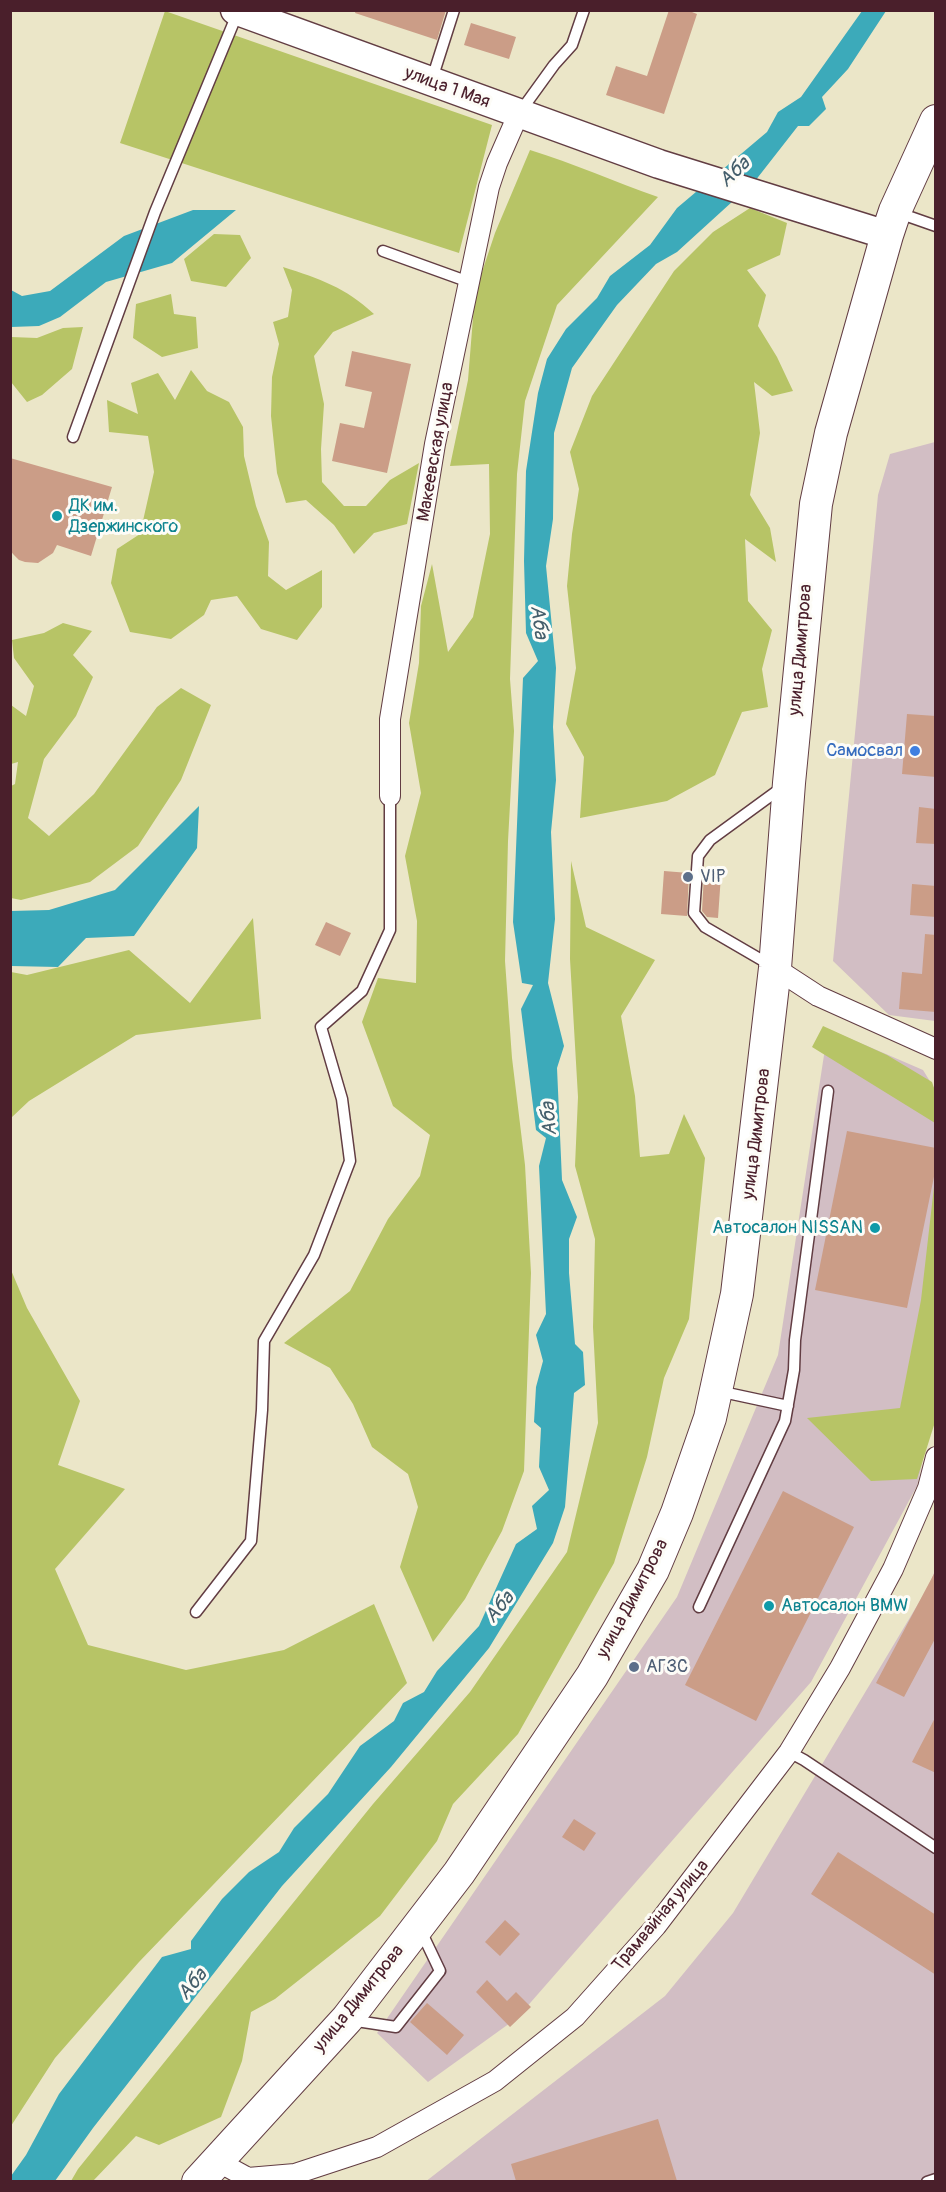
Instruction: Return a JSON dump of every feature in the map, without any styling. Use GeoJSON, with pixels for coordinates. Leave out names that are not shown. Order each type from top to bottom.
{"type":"FeatureCollection","features":[{"type":"Feature","properties":{"kind":"main road","name":"улица Димитрова"},"geometry":{"type":"LineString","coordinates":[[208,2171],[347,2019],[459,1873],[592,1676],[653,1570],[677,1513],[710,1419],[738,1294],[775,968],[789,783],[816,504],[831,433],[891,223],[936,121]]}},
{"type":"Feature","properties":{"kind":"street","name":"улица 1 Мая"},"geometry":{"type":"LineString","coordinates":[[237,11],[518,115],[659,164],[797,208],[891,223]]}},
{"type":"Feature","properties":{"kind":"street","name":"Макеевская улица"},"geometry":{"type":"LineString","coordinates":[[390,796],[390,719],[435,444],[489,188],[518,115]]}},
{"type":"Feature","properties":{"kind":"street"},"geometry":{"type":"LineString","coordinates":[[775,968],[818,996],[936,1049]]}},
{"type":"Feature","properties":{"kind":"street","name":"Трамвайная улица"},"geometry":{"type":"LineString","coordinates":[[208,2171],[248,2178],[295,2174],[377,2146],[495,2081],[575,2017],[656,1926],[789,1752],[840,1668],[892,1569],[928,1488],[936,1457]]}},
{"type":"Feature","properties":{"kind":"lane"},"geometry":{"type":"LineString","coordinates":[[430,83],[454,10]]}},
{"type":"Feature","properties":{"kind":"lane"},"geometry":{"type":"LineString","coordinates":[[518,115],[554,65],[572,45],[584,10]]}},
{"type":"Feature","properties":{"kind":"lane"},"geometry":{"type":"LineString","coordinates":[[73,437],[155,212],[237,11]]}},
{"type":"Feature","properties":{"kind":"lane"},"geometry":{"type":"LineString","coordinates":[[891,223],[936,226]]}},
{"type":"Feature","properties":{"kind":"lane"},"geometry":{"type":"LineString","coordinates":[[383,251],[469,282]]}},
{"type":"Feature","properties":{"kind":"lane"},"geometry":{"type":"LineString","coordinates":[[775,968],[705,927],[694,913],[698,855],[710,840],[789,783]]}},
{"type":"Feature","properties":{"kind":"lane"},"geometry":{"type":"LineString","coordinates":[[196,1612],[251,1541],[262,1410],[264,1341],[314,1255],[350,1161],[342,1099],[321,1027],[362,992],[390,930],[390,796]]}},
{"type":"Feature","properties":{"kind":"lane"},"geometry":{"type":"LineString","coordinates":[[699,1607],[785,1421],[828,1090]]}},
{"type":"Feature","properties":{"kind":"lane"},"geometry":{"type":"LineString","coordinates":[[716,1390],[788,1406]]}},
{"type":"Feature","properties":{"kind":"lane"},"geometry":{"type":"LineString","coordinates":[[789,1752],[936,1848]]}},
{"type":"Feature","properties":{"kind":"lane"},"geometry":{"type":"LineString","coordinates":[[347,2019],[396,2027],[440,1971],[418,1925]]}},
{"type":"Feature","properties":{"kind":"lane"},"geometry":{"type":"LineString","coordinates":[[927,2181],[936,2180]]}},
{"type":"Feature","properties":{"kind":"shaded area"},"geometry":{"type":"Polygon","coordinates":[[[935,442],[935,1021],[889,1015],[833,961],[878,495],[890,454],[935,442]]]}},
{"type":"Feature","properties":{"kind":"shaded area"},"geometry":{"type":"Polygon","coordinates":[[[828,1029],[923,1070],[936,1091],[935,1404],[917,1486],[811,1682],[517,2018],[428,2082],[377,2033],[677,1597],[778,1355],[828,1029]]]}},
{"type":"Feature","properties":{"kind":"shaded area"},"geometry":{"type":"Polygon","coordinates":[[[935,1570],[935,2181],[425,2182],[665,1996],[733,1913],[930,1584],[935,1570]]]}},
{"type":"Feature","properties":{"kind":"green space"},"geometry":{"type":"Polygon","coordinates":[[[165,11],[492,125],[459,253],[120,143],[165,11]]]}},
{"type":"Feature","properties":{"kind":"green space"},"geometry":{"type":"Polygon","coordinates":[[[530,150],[658,197],[557,305],[525,401],[517,474],[510,679],[514,731],[505,961],[512,1058],[525,1165],[531,1273],[524,1471],[502,1531],[465,1599],[433,1642],[400,1567],[418,1507],[408,1474],[372,1447],[353,1404],[330,1368],[284,1343],[350,1291],[388,1219],[420,1176],[430,1135],[393,1106],[362,1022],[378,978],[416,983],[417,921],[405,856],[421,793],[409,723],[419,663],[421,606],[432,564],[448,652],[473,617],[490,534],[489,464],[450,466],[468,380],[475,293],[495,233],[530,150]]]}},
{"type":"Feature","properties":{"kind":"green space"},"geometry":{"type":"Polygon","coordinates":[[[750,208],[787,223],[780,255],[747,270],[766,295],[758,326],[777,357],[793,391],[772,396],[754,382],[760,433],[750,495],[770,528],[776,562],[745,539],[748,601],[772,630],[762,669],[768,707],[742,712],[715,775],[667,801],[580,818],[584,757],[566,724],[576,668],[567,586],[579,489],[570,452],[592,396],[674,271],[713,232],[750,208]]]}},
{"type":"Feature","properties":{"kind":"green space"},"geometry":{"type":"Polygon","coordinates":[[[214,234],[240,235],[251,258],[226,287],[191,281],[184,259],[214,234]]]}},
{"type":"Feature","properties":{"kind":"green space"},"geometry":{"type":"Polygon","coordinates":[[[283,267],[342,290],[374,314],[333,332],[314,356],[324,404],[321,449],[322,482],[344,506],[366,506],[390,480],[419,463],[407,524],[374,533],[354,554],[334,525],[306,500],[286,503],[277,473],[271,416],[272,377],[279,344],[273,322],[288,317],[292,290],[283,267]]]}},
{"type":"Feature","properties":{"kind":"green space"},"geometry":{"type":"Polygon","coordinates":[[[171,294],[174,314],[196,317],[198,348],[162,357],[133,338],[136,304],[171,294]]]}},
{"type":"Feature","properties":{"kind":"green space"},"geometry":{"type":"Polygon","coordinates":[[[83,327],[72,369],[42,395],[27,402],[11,382],[11,337],[37,338],[63,328],[83,327]]]}},
{"type":"Feature","properties":{"kind":"green space"},"geometry":{"type":"Polygon","coordinates":[[[191,370],[207,391],[229,402],[243,427],[244,456],[256,506],[269,542],[268,576],[286,590],[322,570],[322,607],[297,640],[261,629],[237,596],[211,600],[204,615],[171,639],[130,632],[111,583],[117,549],[140,534],[154,472],[148,436],[109,432],[107,400],[138,414],[131,383],[158,373],[175,400],[191,370]]]}},
{"type":"Feature","properties":{"kind":"green space"},"geometry":{"type":"Polygon","coordinates":[[[63,623],[92,631],[73,655],[93,677],[76,716],[44,759],[28,818],[49,836],[94,794],[157,707],[181,688],[211,705],[181,780],[138,846],[90,882],[21,900],[11,898],[11,786],[15,784],[18,762],[11,764],[11,705],[26,716],[34,686],[14,658],[12,640],[44,633],[63,623]]]}},
{"type":"Feature","properties":{"kind":"green space"},"geometry":{"type":"Polygon","coordinates":[[[571,861],[586,927],[655,960],[621,1016],[635,1096],[640,1157],[669,1154],[684,1114],[705,1158],[689,1319],[664,1378],[647,1457],[614,1563],[518,1734],[453,1804],[437,1841],[380,1916],[275,1999],[251,2012],[242,2061],[221,2117],[159,2145],[136,2136],[93,2181],[71,2181],[78,2169],[373,1804],[470,1692],[567,1552],[598,1423],[593,1327],[595,1239],[575,1166],[578,1097],[570,959],[571,861]]]}},
{"type":"Feature","properties":{"kind":"green space"},"geometry":{"type":"Polygon","coordinates":[[[253,918],[261,1019],[136,1035],[29,1101],[11,1118],[11,972],[27,975],[129,950],[190,1003],[253,918]]]}},
{"type":"Feature","properties":{"kind":"green space"},"geometry":{"type":"Polygon","coordinates":[[[823,1026],[887,1055],[932,1082],[935,1091],[935,1123],[812,1047],[823,1026]]]}},
{"type":"Feature","properties":{"kind":"green space"},"geometry":{"type":"Polygon","coordinates":[[[935,1178],[935,1422],[917,1479],[871,1481],[807,1418],[900,1408],[921,1300],[935,1178]]]}},
{"type":"Feature","properties":{"kind":"green space"},"geometry":{"type":"Polygon","coordinates":[[[11,1270],[27,1308],[80,1401],[58,1465],[125,1489],[55,1569],[88,1645],[186,1670],[284,1650],[374,1604],[407,1683],[139,1962],[55,2058],[11,2126],[11,1270]]]}},
{"type":"Feature","properties":{"kind":"water","name":"Аба"},"geometry":{"type":"Polygon","coordinates":[[[862,11],[886,11],[848,69],[822,97],[826,109],[809,126],[798,126],[755,181],[677,252],[656,264],[617,305],[572,368],[554,433],[553,519],[546,566],[556,668],[553,727],[556,780],[551,832],[555,919],[548,983],[564,1046],[557,1068],[562,1180],[577,1217],[569,1239],[569,1273],[575,1344],[583,1352],[585,1385],[574,1393],[565,1507],[553,1543],[489,1648],[391,1767],[282,1886],[93,2128],[55,2181],[11,2182],[11,2176],[26,2155],[59,2094],[162,1957],[191,1949],[191,1941],[222,1899],[249,1872],[279,1852],[294,1828],[328,1794],[360,1746],[394,1721],[403,1703],[424,1692],[437,1671],[479,1626],[516,1544],[537,1529],[532,1506],[549,1490],[539,1467],[541,1428],[534,1422],[536,1387],[543,1361],[536,1335],[546,1314],[539,1166],[546,1138],[536,1130],[521,1009],[533,985],[522,983],[513,922],[523,678],[538,661],[526,633],[524,561],[526,471],[538,393],[547,359],[566,329],[597,298],[610,276],[650,245],[677,208],[767,132],[778,112],[801,97],[862,11]]]}},
{"type":"Feature","properties":{"kind":"water"},"geometry":{"type":"Polygon","coordinates":[[[193,210],[236,210],[172,263],[106,282],[60,317],[39,326],[11,327],[11,290],[22,296],[50,291],[124,236],[193,210]]]}},
{"type":"Feature","properties":{"kind":"water"},"geometry":{"type":"Polygon","coordinates":[[[199,806],[197,848],[134,936],[86,938],[58,967],[11,966],[11,911],[49,910],[115,890],[199,806]]]}},
{"type":"Feature","properties":{"kind":"building"},"geometry":{"type":"Polygon","coordinates":[[[356,10],[446,10],[437,40],[355,13],[356,10]]]}},
{"type":"Feature","properties":{"kind":"building"},"geometry":{"type":"Polygon","coordinates":[[[669,10],[687,10],[697,14],[664,114],[606,95],[616,66],[647,76],[669,10]]]}},
{"type":"Feature","properties":{"kind":"building"},"geometry":{"type":"Polygon","coordinates":[[[471,23],[516,37],[509,59],[464,45],[471,23]]]}},
{"type":"Feature","properties":{"kind":"building"},"geometry":{"type":"Polygon","coordinates":[[[352,351],[411,364],[387,473],[332,461],[340,423],[364,428],[372,392],[345,386],[352,351]]]}},
{"type":"Feature","properties":{"kind":"building","name":"ДК им. Дзержинского"},"geometry":{"type":"Polygon","coordinates":[[[10,458],[112,487],[91,556],[57,545],[53,553],[38,563],[19,560],[13,554],[10,550],[10,458]]]}},
{"type":"Feature","properties":{"kind":"building"},"geometry":{"type":"Polygon","coordinates":[[[907,714],[936,716],[936,777],[902,774],[907,714]]]}},
{"type":"Feature","properties":{"kind":"building"},"geometry":{"type":"Polygon","coordinates":[[[919,807],[936,809],[936,844],[916,843],[919,807]]]}},
{"type":"Feature","properties":{"kind":"building"},"geometry":{"type":"Polygon","coordinates":[[[664,871],[689,873],[687,916],[661,914],[664,871]]]}},
{"type":"Feature","properties":{"kind":"building"},"geometry":{"type":"Polygon","coordinates":[[[704,874],[721,875],[718,918],[707,917],[702,911],[704,874]]]}},
{"type":"Feature","properties":{"kind":"building"},"geometry":{"type":"Polygon","coordinates":[[[912,884],[936,886],[936,917],[910,915],[912,884]]]}},
{"type":"Feature","properties":{"kind":"building"},"geometry":{"type":"Polygon","coordinates":[[[326,922],[351,933],[340,956],[315,945],[326,922]]]}},
{"type":"Feature","properties":{"kind":"building"},"geometry":{"type":"Polygon","coordinates":[[[925,934],[936,935],[936,1012],[899,1009],[902,972],[922,974],[925,934]]]}},
{"type":"Feature","properties":{"kind":"building","name":"Автосалон NISSAN"},"geometry":{"type":"Polygon","coordinates":[[[847,1131],[936,1148],[936,1167],[907,1308],[815,1290],[847,1131]]]}},
{"type":"Feature","properties":{"kind":"building","name":"Автосалон BMW"},"geometry":{"type":"Polygon","coordinates":[[[783,1491],[854,1527],[756,1721],[685,1685],[783,1491]]]}},
{"type":"Feature","properties":{"kind":"building"},"geometry":{"type":"Polygon","coordinates":[[[936,1570],[936,1637],[904,1697],[876,1683],[936,1570]]]}},
{"type":"Feature","properties":{"kind":"building"},"geometry":{"type":"Polygon","coordinates":[[[936,1716],[936,1773],[912,1762],[936,1716]]]}},
{"type":"Feature","properties":{"kind":"building"},"geometry":{"type":"Polygon","coordinates":[[[574,1819],[596,1833],[584,1851],[562,1837],[574,1819]]]}},
{"type":"Feature","properties":{"kind":"building"},"geometry":{"type":"Polygon","coordinates":[[[838,1852],[936,1915],[936,1975],[811,1894],[838,1852]]]}},
{"type":"Feature","properties":{"kind":"building"},"geometry":{"type":"Polygon","coordinates":[[[505,1920],[520,1934],[500,1956],[485,1942],[505,1920]]]}},
{"type":"Feature","properties":{"kind":"building"},"geometry":{"type":"Polygon","coordinates":[[[487,1980],[507,2001],[516,1992],[531,2007],[510,2027],[476,1992],[487,1980]]]}},
{"type":"Feature","properties":{"kind":"building"},"geometry":{"type":"Polygon","coordinates":[[[427,2003],[464,2035],[447,2055],[410,2022],[427,2003]]]}},
{"type":"Feature","properties":{"kind":"building"},"geometry":{"type":"Polygon","coordinates":[[[658,2119],[677,2181],[516,2181],[511,2164],[658,2119]]]}},
{"type":"Feature","properties":{"kind":"place","name":"ДК им. Дзержинского"},"geometry":{"type":"Point","coordinates":[57,516]}},
{"type":"Feature","properties":{"kind":"place","name":"Самосвал"},"geometry":{"type":"Point","coordinates":[915,751]}},
{"type":"Feature","properties":{"kind":"place","name":"VIP"},"geometry":{"type":"Point","coordinates":[688,877]}},
{"type":"Feature","properties":{"kind":"place","name":"Автосалон NISSAN"},"geometry":{"type":"Point","coordinates":[875,1228]}},
{"type":"Feature","properties":{"kind":"place","name":"Автосалон BMW"},"geometry":{"type":"Point","coordinates":[769,1606]}},
{"type":"Feature","properties":{"kind":"place","name":"АГЗС"},"geometry":{"type":"Point","coordinates":[634,1667]}}]}
